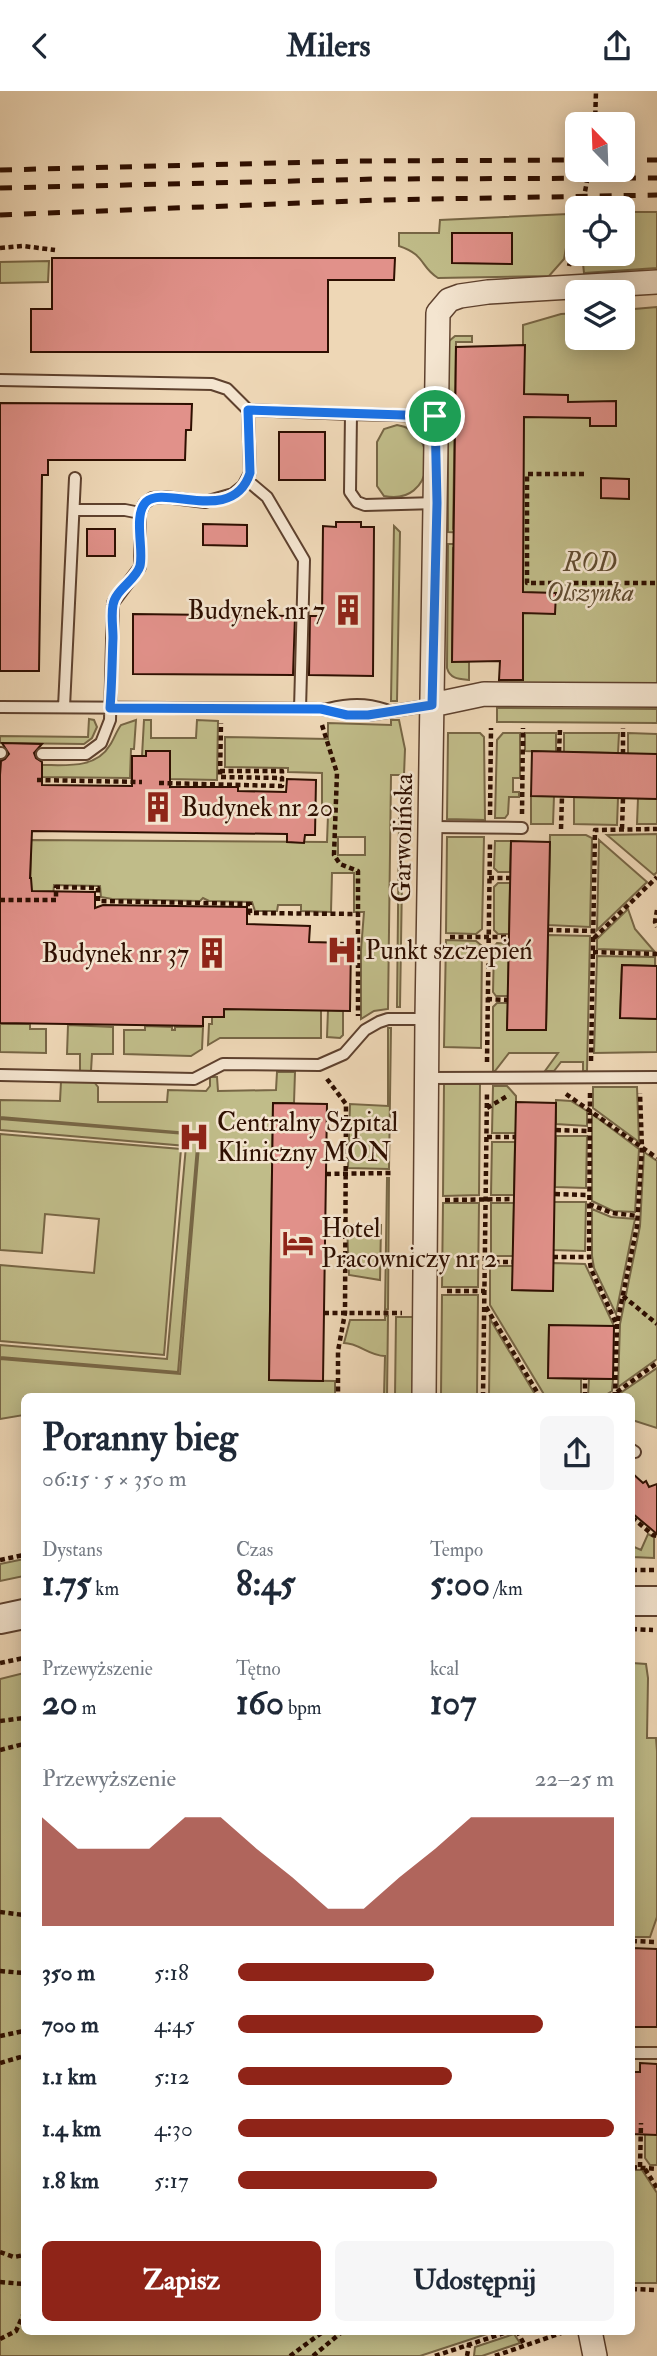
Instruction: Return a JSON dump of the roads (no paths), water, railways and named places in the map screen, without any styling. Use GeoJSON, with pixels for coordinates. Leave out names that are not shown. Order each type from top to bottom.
{"type":"FeatureCollection","features":[{"type":"Feature","properties":{"kind":"street","name":"Garwolińska"},"geometry":{"type":"LineString","coordinates":[[424,1393],[426,1019],[437,503],[435,416],[438,313],[449,300],[460,296],[657,282]]}},
{"type":"Feature","properties":{"kind":"street"},"geometry":{"type":"LineString","coordinates":[[432,705],[484,694],[657,695]]}},
{"type":"Feature","properties":{"kind":"street"},"geometry":{"type":"LineString","coordinates":[[635,1601],[657,1601]]}},
{"type":"Feature","properties":{"kind":"street"},"geometry":{"type":"LineString","coordinates":[[0,1619],[21,1615]]}},
{"type":"Feature","properties":{"kind":"street"},"geometry":{"type":"LineString","coordinates":[[591,2335],[595,2356]]}},
{"type":"Feature","properties":{"kind":"lane"},"geometry":{"type":"LineString","coordinates":[[0,380],[212,384],[227,389],[248,410],[435,416]]}},
{"type":"Feature","properties":{"kind":"lane"},"geometry":{"type":"LineString","coordinates":[[42,754],[82,755],[97,748],[107,732],[113,603],[140,567],[141,513],[144,504],[152,498],[165,497],[205,502],[233,494],[248,481],[248,410]]}},
{"type":"Feature","properties":{"kind":"lane"},"geometry":{"type":"LineString","coordinates":[[351,414],[350,492],[353,498],[365,505],[437,503]]}},
{"type":"Feature","properties":{"kind":"lane"},"geometry":{"type":"LineString","coordinates":[[64,707],[75,478]]}},
{"type":"Feature","properties":{"kind":"lane"},"geometry":{"type":"LineString","coordinates":[[248,481],[267,496],[304,560],[300,709]]}},
{"type":"Feature","properties":{"kind":"lane"},"geometry":{"type":"LineString","coordinates":[[74,510],[125,510],[141,513]]}},
{"type":"Feature","properties":{"kind":"lane"},"geometry":{"type":"LineString","coordinates":[[0,707],[327,709],[347,704],[401,710],[432,705]]}},
{"type":"Feature","properties":{"kind":"lane"},"geometry":{"type":"LineString","coordinates":[[430,827],[522,828]]}},
{"type":"Feature","properties":{"kind":"lane"},"geometry":{"type":"LineString","coordinates":[[0,1075],[194,1079],[223,1064],[319,1065],[344,1054],[365,1030],[388,1019],[426,1019]]}},
{"type":"Feature","properties":{"kind":"lane"},"geometry":{"type":"LineString","coordinates":[[426,1078],[657,1077]]}},
{"type":"Feature","properties":{"kind":"lane"},"geometry":{"type":"LineString","coordinates":[[635,2053],[657,2053]]}},
{"type":"Feature","properties":{"kind":"railway"},"geometry":{"type":"LineString","coordinates":[[0,170],[356,161],[565,160]]}},
{"type":"Feature","properties":{"kind":"railway"},"geometry":{"type":"LineString","coordinates":[[635,160],[657,160]]}},
{"type":"Feature","properties":{"kind":"railway"},"geometry":{"type":"LineString","coordinates":[[0,188],[377,179],[657,178]]}},
{"type":"Feature","properties":{"kind":"railway"},"geometry":{"type":"LineString","coordinates":[[0,215],[377,200],[657,195]]}},
{"type":"Feature","properties":{"kind":"place","name":"Budynek nr 7"},"geometry":{"type":"Point","coordinates":[348,610]}},
{"type":"Feature","properties":{"kind":"place","name":"Budynek nr 20"},"geometry":{"type":"Point","coordinates":[158,807]}},
{"type":"Feature","properties":{"kind":"place","name":"Punkt szczepień"},"geometry":{"type":"Point","coordinates":[342,950]}},
{"type":"Feature","properties":{"kind":"place","name":"Budynek nr 37"},"geometry":{"type":"Point","coordinates":[212,953]}},
{"type":"Feature","properties":{"kind":"place","name":"Centralny Szpital Kliniczny MON"},"geometry":{"type":"Point","coordinates":[194,1137]}},
{"type":"Feature","properties":{"kind":"place","name":"Hotel Pracowniczy nr 2"},"geometry":{"type":"Point","coordinates":[298,1243]}},
{"type":"Feature","properties":{"kind":"park label","name":"ROD Olszynka"},"geometry":{"type":"Point","coordinates":[590,576]}}]}
